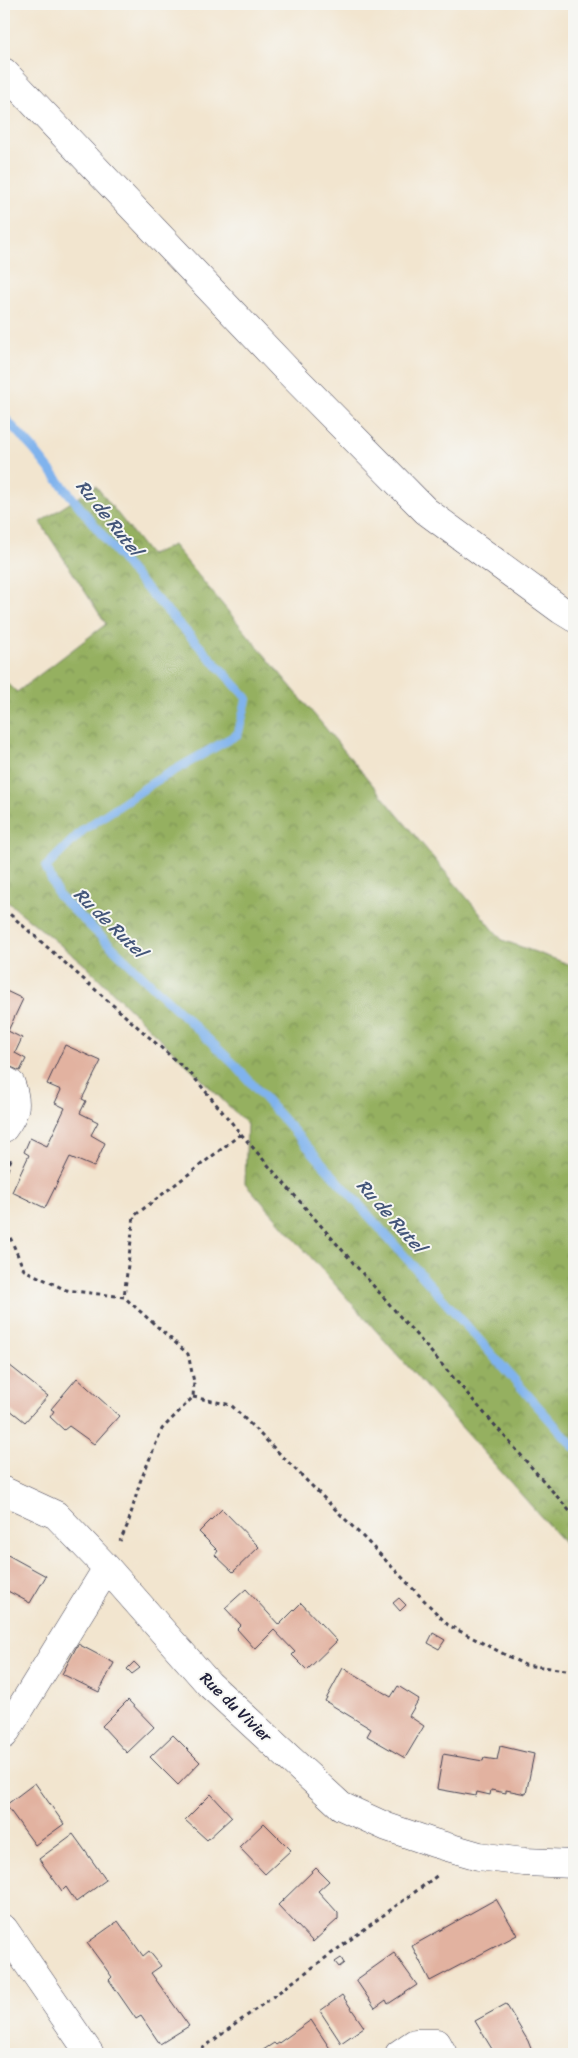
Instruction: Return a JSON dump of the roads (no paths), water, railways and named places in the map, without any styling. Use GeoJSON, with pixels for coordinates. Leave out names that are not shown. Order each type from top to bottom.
{"type":"FeatureCollection","features":[{"type":"Feature","properties":{"kind":"street"},"geometry":{"type":"LineString","coordinates":[[4,72],[286,369],[426,511],[574,618]]}},
{"type":"Feature","properties":{"kind":"street"},"geometry":{"type":"LineString","coordinates":[[4,1080],[11,1084],[16,1097],[14,1114],[4,1128]]}},
{"type":"Feature","properties":{"kind":"street","name":"Rue du Vivier"},"geometry":{"type":"LineString","coordinates":[[4,1491],[56,1515],[107,1568],[209,1684],[341,1806],[387,1826],[468,1853],[524,1862],[574,1864]]}},
{"type":"Feature","properties":{"kind":"street"},"geometry":{"type":"LineString","coordinates":[[4,1735],[107,1568]]}},
{"type":"Feature","properties":{"kind":"street"},"geometry":{"type":"LineString","coordinates":[[4,1929],[90,2054]]}},
{"type":"Feature","properties":{"kind":"street"},"geometry":{"type":"LineString","coordinates":[[399,2054],[415,2043],[437,2043],[443,2054]]}},
{"type":"Feature","properties":{"kind":"waterway","name":"Ru de Rutel"},"geometry":{"type":"LineString","coordinates":[[4,417],[34,450],[136,577],[247,698],[238,734],[154,782],[83,830],[46,867],[58,895],[236,1066],[574,1447]]}}]}
